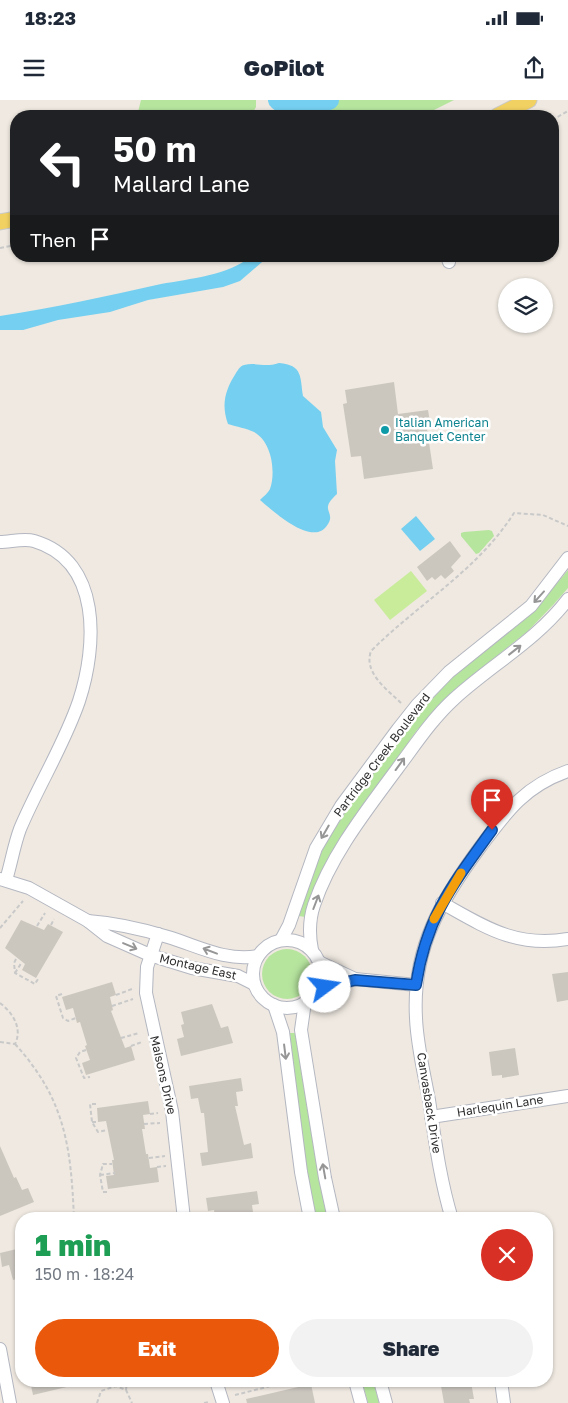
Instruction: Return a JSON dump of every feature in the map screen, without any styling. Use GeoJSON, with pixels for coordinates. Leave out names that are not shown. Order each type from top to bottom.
{"type":"FeatureCollection","features":[{"type":"Feature","properties":{"kind":"main road"},"geometry":{"type":"LineString","coordinates":[[509,110],[529,100]]}},
{"type":"Feature","properties":{"kind":"street"},"geometry":{"type":"LineString","coordinates":[[0,542],[32,540],[60,552],[75,568],[85,589],[90,614],[87,671],[78,702],[20,831],[3,880]]}},
{"type":"Feature","properties":{"kind":"street","name":"Partridge Creek Boulevard"},"geometry":{"type":"LineString","coordinates":[[281,940],[289,925],[309,863],[320,841],[342,806],[398,728],[416,705],[449,672],[531,606],[568,558]]}},
{"type":"Feature","properties":{"kind":"street","name":"Partridge Creek Boulevard"},"geometry":{"type":"LineString","coordinates":[[312,950],[309,931],[313,906],[343,846],[370,805],[423,734],[454,699],[540,630],[568,599]]}},
{"type":"Feature","properties":{"kind":"street","name":"Canvasback Drive"},"geometry":{"type":"LineString","coordinates":[[450,1212],[442,1184],[416,1020],[416,985],[424,947],[442,902],[459,876],[515,802],[542,782],[568,771]]}},
{"type":"Feature","properties":{"kind":"street","name":"Montage East"},"geometry":{"type":"LineString","coordinates":[[3,880],[28,888],[88,921],[106,936],[150,955],[192,968],[238,976],[254,984]]}},
{"type":"Feature","properties":{"kind":"street"},"geometry":{"type":"LineString","coordinates":[[442,902],[483,926],[512,938],[540,942],[568,940]]}},
{"type":"Feature","properties":{"kind":"street","name":"Montage East"},"geometry":{"type":"LineString","coordinates":[[88,921],[110,923],[158,934],[226,957],[241,959],[258,956]]}},
{"type":"Feature","properties":{"kind":"street","name":"Maisons Drive"},"geometry":{"type":"LineString","coordinates":[[158,934],[150,955],[146,979],[147,1000],[172,1111],[183,1212]]}},
{"type":"Feature","properties":{"kind":"street"},"geometry":{"type":"LineString","coordinates":[[281,940],[294,940],[312,950],[319,962],[321,976],[316,991],[306,1002],[290,1008],[274,1005],[262,997],[254,984],[253,970],[258,956],[268,945],[281,940]]}},
{"type":"Feature","properties":{"kind":"street"},"geometry":{"type":"LineString","coordinates":[[319,962],[355,980]]}},
{"type":"Feature","properties":{"kind":"street"},"geometry":{"type":"LineString","coordinates":[[316,991],[355,980],[416,985]]}},
{"type":"Feature","properties":{"kind":"street"},"geometry":{"type":"LineString","coordinates":[[306,1002],[301,1030],[325,1178],[332,1212]]}},
{"type":"Feature","properties":{"kind":"street"},"geometry":{"type":"LineString","coordinates":[[274,1005],[283,1032],[300,1172],[309,1212]]}},
{"type":"Feature","properties":{"kind":"street","name":"Harlequin Lane"},"geometry":{"type":"LineString","coordinates":[[432,1117],[568,1096]]}},
{"type":"Feature","properties":{"kind":"street"},"geometry":{"type":"LineString","coordinates":[[0,1349],[10,1403]]}},
{"type":"Feature","properties":{"kind":"street"},"geometry":{"type":"LineString","coordinates":[[218,1387],[223,1403]]}},
{"type":"Feature","properties":{"kind":"street"},"geometry":{"type":"LineString","coordinates":[[357,1387],[361,1403]]}},
{"type":"Feature","properties":{"kind":"street"},"geometry":{"type":"LineString","coordinates":[[382,1387],[386,1403]]}},
{"type":"Feature","properties":{"kind":"street"},"geometry":{"type":"LineString","coordinates":[[502,1387],[504,1403]]}},
{"type":"Feature","properties":{"kind":"path"},"geometry":{"type":"LineString","coordinates":[[401,703],[374,676],[371,651],[414,611],[474,563],[496,541],[514,513],[543,515],[568,526]]}},
{"type":"Feature","properties":{"kind":"path"},"geometry":{"type":"LineString","coordinates":[[0,928],[23,900]]}},
{"type":"Feature","properties":{"kind":"path"},"geometry":{"type":"LineString","coordinates":[[37,926],[45,913]]}},
{"type":"Feature","properties":{"kind":"path"},"geometry":{"type":"LineString","coordinates":[[51,925],[54,919]]}},
{"type":"Feature","properties":{"kind":"path"},"geometry":{"type":"LineString","coordinates":[[15,973],[14,964],[16,959]]}},
{"type":"Feature","properties":{"kind":"path"},"geometry":{"type":"LineString","coordinates":[[15,973],[22,962]]}},
{"type":"Feature","properties":{"kind":"path"},"geometry":{"type":"LineString","coordinates":[[15,973],[35,984],[38,979]]}},
{"type":"Feature","properties":{"kind":"path"},"geometry":{"type":"LineString","coordinates":[[116,995],[132,989]]}},
{"type":"Feature","properties":{"kind":"path"},"geometry":{"type":"LineString","coordinates":[[62,994],[56,996],[63,1018],[68,1021],[76,1018]]}},
{"type":"Feature","properties":{"kind":"path"},"geometry":{"type":"LineString","coordinates":[[112,1006],[133,999]]}},
{"type":"Feature","properties":{"kind":"path"},"geometry":{"type":"LineString","coordinates":[[0,1003],[12,1014],[16,1022],[18,1036],[15,1044]]}},
{"type":"Feature","properties":{"kind":"path"},"geometry":{"type":"LineString","coordinates":[[61,1012],[66,1010]]}},
{"type":"Feature","properties":{"kind":"path"},"geometry":{"type":"LineString","coordinates":[[121,1038],[139,1033]]}},
{"type":"Feature","properties":{"kind":"path"},"geometry":{"type":"LineString","coordinates":[[0,1042],[15,1044],[41,1076],[56,1104],[72,1170],[74,1212]]}},
{"type":"Feature","properties":{"kind":"path"},"geometry":{"type":"LineString","coordinates":[[131,1046],[142,1042]]}},
{"type":"Feature","properties":{"kind":"path"},"geometry":{"type":"LineString","coordinates":[[86,1050],[80,1052],[76,1058],[84,1078],[90,1078]]}},
{"type":"Feature","properties":{"kind":"path"},"geometry":{"type":"LineString","coordinates":[[96,1104],[90,1104],[92,1122],[98,1132],[107,1130]]}},
{"type":"Feature","properties":{"kind":"path"},"geometry":{"type":"LineString","coordinates":[[150,1114],[158,1113]]}},
{"type":"Feature","properties":{"kind":"path"},"geometry":{"type":"LineString","coordinates":[[92,1122],[98,1122]]}},
{"type":"Feature","properties":{"kind":"path"},"geometry":{"type":"LineString","coordinates":[[144,1124],[160,1123]]}},
{"type":"Feature","properties":{"kind":"path"},"geometry":{"type":"LineString","coordinates":[[149,1158],[165,1156]]}},
{"type":"Feature","properties":{"kind":"path"},"geometry":{"type":"LineString","coordinates":[[107,1192],[103,1192],[100,1175],[103,1164],[112,1164]]}},
{"type":"Feature","properties":{"kind":"path"},"geometry":{"type":"LineString","coordinates":[[157,1167],[166,1166]]}},
{"type":"Feature","properties":{"kind":"path"},"geometry":{"type":"LineString","coordinates":[[100,1175],[116,1173]]}},
{"type":"Feature","properties":{"kind":"path"},"geometry":{"type":"LineString","coordinates":[[97,1403],[102,1392],[110,1387]]}},
{"type":"Feature","properties":{"kind":"path"},"geometry":{"type":"LineString","coordinates":[[115,1387],[126,1390]]}},
{"type":"Feature","properties":{"kind":"path"},"geometry":{"type":"LineString","coordinates":[[126,1387],[132,1403]]}},
{"type":"Feature","properties":{"kind":"path"},"geometry":{"type":"LineString","coordinates":[[235,1395],[267,1387]]}},
{"type":"Feature","properties":{"kind":"path"},"geometry":{"type":"LineString","coordinates":[[204,1403],[209,1402]]}},
{"type":"Feature","properties":{"kind":"green space"},"geometry":{"type":"Polygon","coordinates":[[[141,100],[256,100],[254,110],[138,110],[141,100]]]}},
{"type":"Feature","properties":{"kind":"green space"},"geometry":{"type":"Polygon","coordinates":[[[289,100],[454,100],[434,110],[302,110],[289,100]]]}},
{"type":"Feature","properties":{"kind":"green space"},"geometry":{"type":"Polygon","coordinates":[[[492,531],[494,536],[476,554],[461,536],[461,533],[464,532],[492,531]]]}},
{"type":"Feature","properties":{"kind":"green space"},"geometry":{"type":"Polygon","coordinates":[[[568,570],[568,588],[554,604],[527,632],[459,686],[417,730],[338,841],[312,894],[305,917],[299,916],[316,863],[327,841],[350,805],[412,720],[454,676],[534,611],[568,570]]]}},
{"type":"Feature","properties":{"kind":"green space"},"geometry":{"type":"Polygon","coordinates":[[[411,571],[427,591],[390,620],[374,600],[411,571]]]}},
{"type":"Feature","properties":{"kind":"green space"},"geometry":{"type":"Polygon","coordinates":[[[282,949],[292,949],[305,956],[312,969],[312,979],[305,992],[292,999],[282,999],[273,995],[266,988],[262,979],[262,969],[266,960],[273,953],[282,949]]]}},
{"type":"Feature","properties":{"kind":"green space"},"geometry":{"type":"Polygon","coordinates":[[[290,1033],[295,1033],[327,1212],[315,1212],[300,1126],[290,1033]]]}},
{"type":"Feature","properties":{"kind":"green space"},"geometry":{"type":"Polygon","coordinates":[[[364,1387],[375,1387],[379,1403],[368,1403],[364,1387]]]}},
{"type":"Feature","properties":{"kind":"water"},"geometry":{"type":"Polygon","coordinates":[[[242,262],[262,262],[240,281],[223,287],[148,300],[110,312],[58,320],[23,330],[0,330],[0,316],[60,306],[196,278],[232,268],[242,262]]]}},
{"type":"Feature","properties":{"kind":"water"},"geometry":{"type":"Polygon","coordinates":[[[279,363],[292,366],[299,373],[303,396],[321,412],[323,427],[337,450],[335,461],[337,494],[329,504],[330,520],[322,531],[313,532],[294,526],[260,500],[270,489],[272,482],[273,474],[269,450],[254,432],[228,424],[226,417],[225,398],[232,379],[240,367],[249,364],[269,365],[279,363]]]}},
{"type":"Feature","properties":{"kind":"water"},"geometry":{"type":"Polygon","coordinates":[[[416,516],[435,539],[420,551],[401,529],[416,516]]]}},
{"type":"Feature","properties":{"kind":"building","name":"Italian American Banquet Center"},"geometry":{"type":"Polygon","coordinates":[[[394,382],[398,414],[428,410],[431,428],[427,429],[433,469],[364,479],[361,456],[351,457],[343,404],[347,403],[345,390],[394,382]]]}},
{"type":"Feature","properties":{"kind":"building"},"geometry":{"type":"Polygon","coordinates":[[[450,541],[461,556],[451,567],[454,571],[445,579],[441,575],[435,580],[432,577],[427,581],[417,567],[450,541]]]}},
{"type":"Feature","properties":{"kind":"building"},"geometry":{"type":"Polygon","coordinates":[[[21,920],[44,930],[48,924],[63,932],[36,978],[22,970],[25,964],[5,948],[21,920]]]}},
{"type":"Feature","properties":{"kind":"building"},"geometry":{"type":"Polygon","coordinates":[[[568,972],[568,1000],[557,1002],[552,974],[568,972]]]}},
{"type":"Feature","properties":{"kind":"building"},"geometry":{"type":"Polygon","coordinates":[[[112,982],[116,995],[110,997],[113,1010],[111,1011],[125,1048],[131,1046],[135,1060],[86,1075],[82,1063],[90,1060],[80,1022],[77,1023],[73,1008],[66,1010],[62,997],[112,982]]]}},
{"type":"Feature","properties":{"kind":"building"},"geometry":{"type":"Polygon","coordinates":[[[212,1004],[221,1028],[228,1026],[233,1043],[181,1056],[177,1039],[184,1037],[181,1025],[184,1024],[181,1012],[212,1004]]]}},
{"type":"Feature","properties":{"kind":"building"},"geometry":{"type":"Polygon","coordinates":[[[515,1048],[519,1075],[502,1078],[502,1075],[492,1076],[489,1052],[515,1048]]]}},
{"type":"Feature","properties":{"kind":"building"},"geometry":{"type":"Polygon","coordinates":[[[241,1078],[243,1091],[236,1092],[238,1106],[235,1106],[244,1145],[251,1143],[253,1158],[202,1166],[200,1153],[208,1152],[204,1113],[201,1113],[198,1098],[191,1099],[189,1086],[241,1078]]]}},
{"type":"Feature","properties":{"kind":"building"},"geometry":{"type":"Polygon","coordinates":[[[148,1101],[150,1114],[143,1115],[145,1129],[142,1129],[150,1168],[157,1167],[159,1182],[108,1189],[106,1176],[114,1175],[112,1160],[114,1160],[106,1121],[98,1122],[97,1108],[148,1101]]]}},
{"type":"Feature","properties":{"kind":"building"},"geometry":{"type":"Polygon","coordinates":[[[0,1146],[14,1178],[16,1177],[22,1190],[28,1188],[34,1202],[0,1216],[0,1146]]]}},
{"type":"Feature","properties":{"kind":"building"},"geometry":{"type":"Polygon","coordinates":[[[257,1191],[259,1204],[252,1205],[253,1212],[214,1212],[214,1210],[208,1211],[206,1198],[257,1191]]]}},
{"type":"Feature","properties":{"kind":"building"},"geometry":{"type":"Polygon","coordinates":[[[15,1249],[15,1280],[13,1280],[9,1265],[2,1267],[0,1253],[15,1249]]]}},
{"type":"Feature","properties":{"kind":"building"},"geometry":{"type":"Polygon","coordinates":[[[31,1387],[67,1387],[33,1395],[31,1387]]]}},
{"type":"Feature","properties":{"kind":"building"},"geometry":{"type":"Polygon","coordinates":[[[298,1387],[312,1387],[315,1403],[247,1403],[246,1399],[298,1387]]]}},
{"type":"Feature","properties":{"kind":"building"},"geometry":{"type":"Polygon","coordinates":[[[441,1387],[472,1387],[474,1399],[469,1399],[470,1403],[444,1403],[441,1387]]]}},
{"type":"Feature","properties":{"kind":"waterway"},"geometry":{"type":"LineString","coordinates":[[278,100],[290,109],[329,100]]}},
{"type":"Feature","properties":{"kind":"slow traffic"},"geometry":{"type":"LineString","coordinates":[[434,919],[449,890],[461,873]]}},
{"type":"Feature","properties":{"kind":"place","name":"Italian American Banquet Center"},"geometry":{"type":"Point","coordinates":[385,430]}},
{"type":"Feature","properties":{"kind":"route"},"geometry":{"type":"LineString","coordinates":[[325,987],[355,980],[416,985],[424,947],[436,914],[449,890],[492,830]]}}]}
